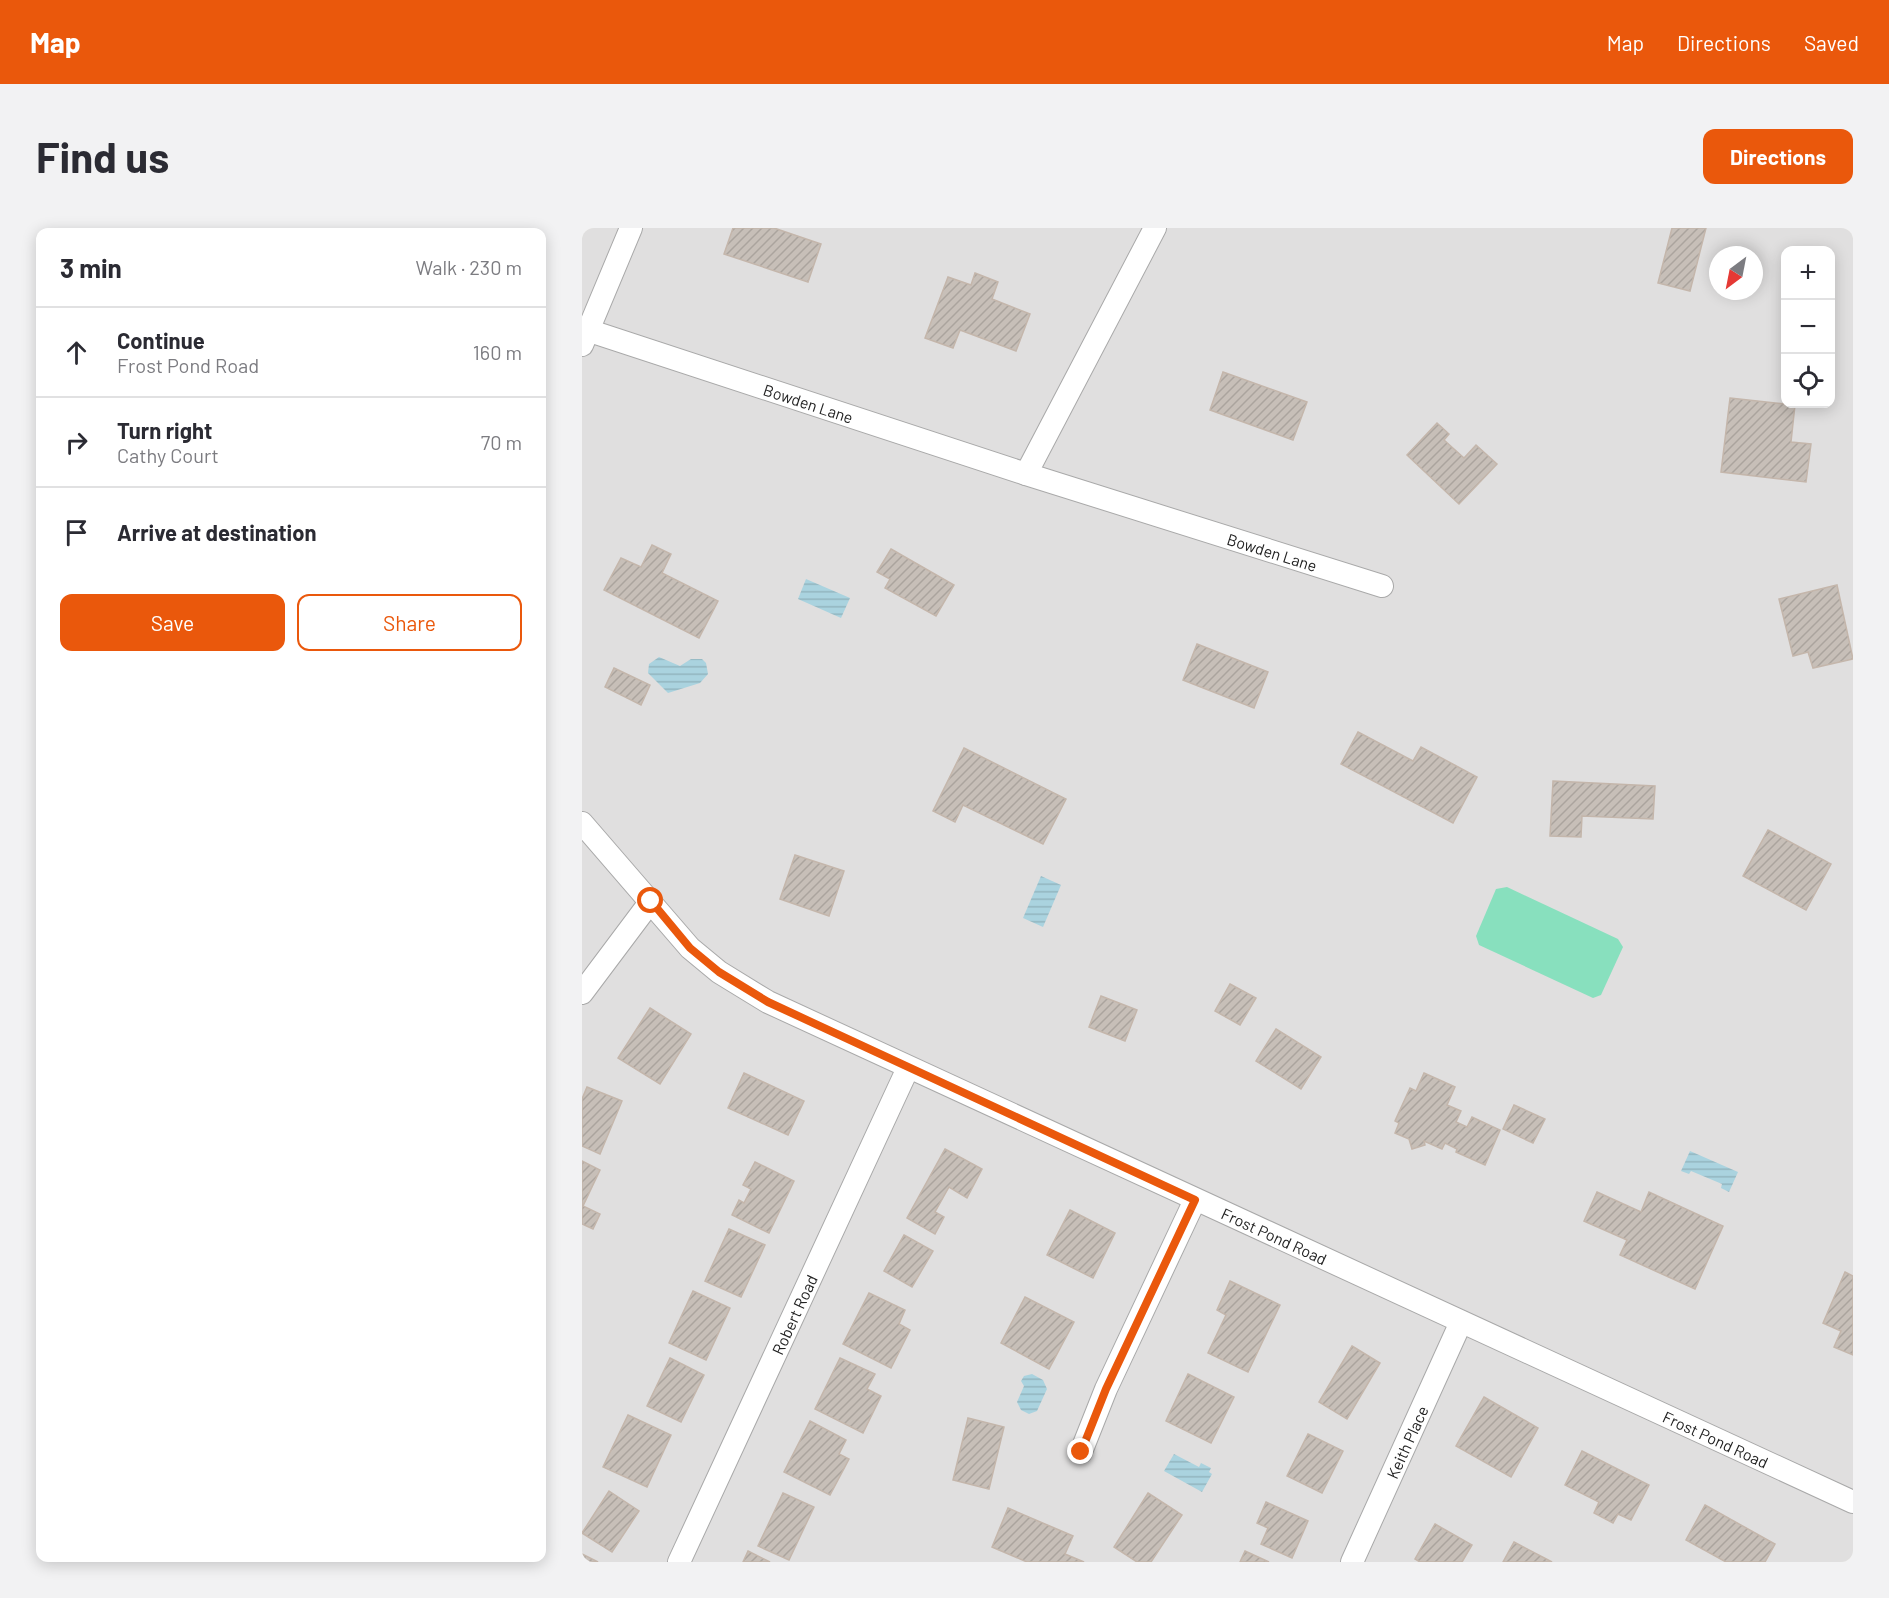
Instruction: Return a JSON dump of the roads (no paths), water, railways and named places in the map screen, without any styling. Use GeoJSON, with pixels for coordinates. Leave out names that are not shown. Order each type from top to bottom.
{"type":"FeatureCollection","features":[{"type":"Feature","properties":{"kind":"street"},"geometry":{"type":"LineString","coordinates":[[586,338],[631,228]]}},
{"type":"Feature","properties":{"kind":"street"},"geometry":{"type":"LineString","coordinates":[[1026,474],[1155,228]]}},
{"type":"Feature","properties":{"kind":"street","name":"Bowden Lane"},"geometry":{"type":"LineString","coordinates":[[586,338],[1382,586]]}},
{"type":"Feature","properties":{"kind":"street","name":"Frost Pond Road"},"geometry":{"type":"LineString","coordinates":[[582,823],[690,948],[719,972],[768,1002],[1853,1502]]}},
{"type":"Feature","properties":{"kind":"street"},"geometry":{"type":"LineString","coordinates":[[582,993],[651,901]]}},
{"type":"Feature","properties":{"kind":"street","name":"Robert Road"},"geometry":{"type":"LineString","coordinates":[[680,1562],[908,1068]]}},
{"type":"Feature","properties":{"kind":"street"},"geometry":{"type":"LineString","coordinates":[[1081,1452],[1106,1389],[1195,1200]]}},
{"type":"Feature","properties":{"kind":"street","name":"Keith Place"},"geometry":{"type":"LineString","coordinates":[[1352,1562],[1461,1322]]}},
{"type":"Feature","properties":{"kind":"water"},"geometry":{"type":"Polygon","coordinates":[[[806,579],[850,598],[841,618],[798,599],[806,579]]]}},
{"type":"Feature","properties":{"kind":"water"},"geometry":{"type":"Polygon","coordinates":[[[659,657],[680,666],[691,659],[702,659],[706,663],[708,674],[700,683],[668,693],[648,673],[649,664],[659,657]]]}},
{"type":"Feature","properties":{"kind":"water"},"geometry":{"type":"Polygon","coordinates":[[[1041,876],[1061,885],[1043,927],[1023,918],[1041,876]]]}},
{"type":"Feature","properties":{"kind":"water"},"geometry":{"type":"Polygon","coordinates":[[[1690,1151],[1738,1172],[1729,1192],[1721,1188],[1722,1184],[1691,1171],[1689,1174],[1681,1171],[1690,1151]]]}},
{"type":"Feature","properties":{"kind":"water"},"geometry":{"type":"Polygon","coordinates":[[[1032,1374],[1043,1380],[1047,1389],[1037,1411],[1029,1414],[1021,1410],[1017,1402],[1024,1386],[1021,1381],[1024,1376],[1032,1374]]]}},
{"type":"Feature","properties":{"kind":"water"},"geometry":{"type":"Polygon","coordinates":[[[1174,1454],[1199,1467],[1201,1463],[1211,1468],[1209,1472],[1212,1474],[1202,1492],[1164,1471],[1174,1454]]]}}]}
